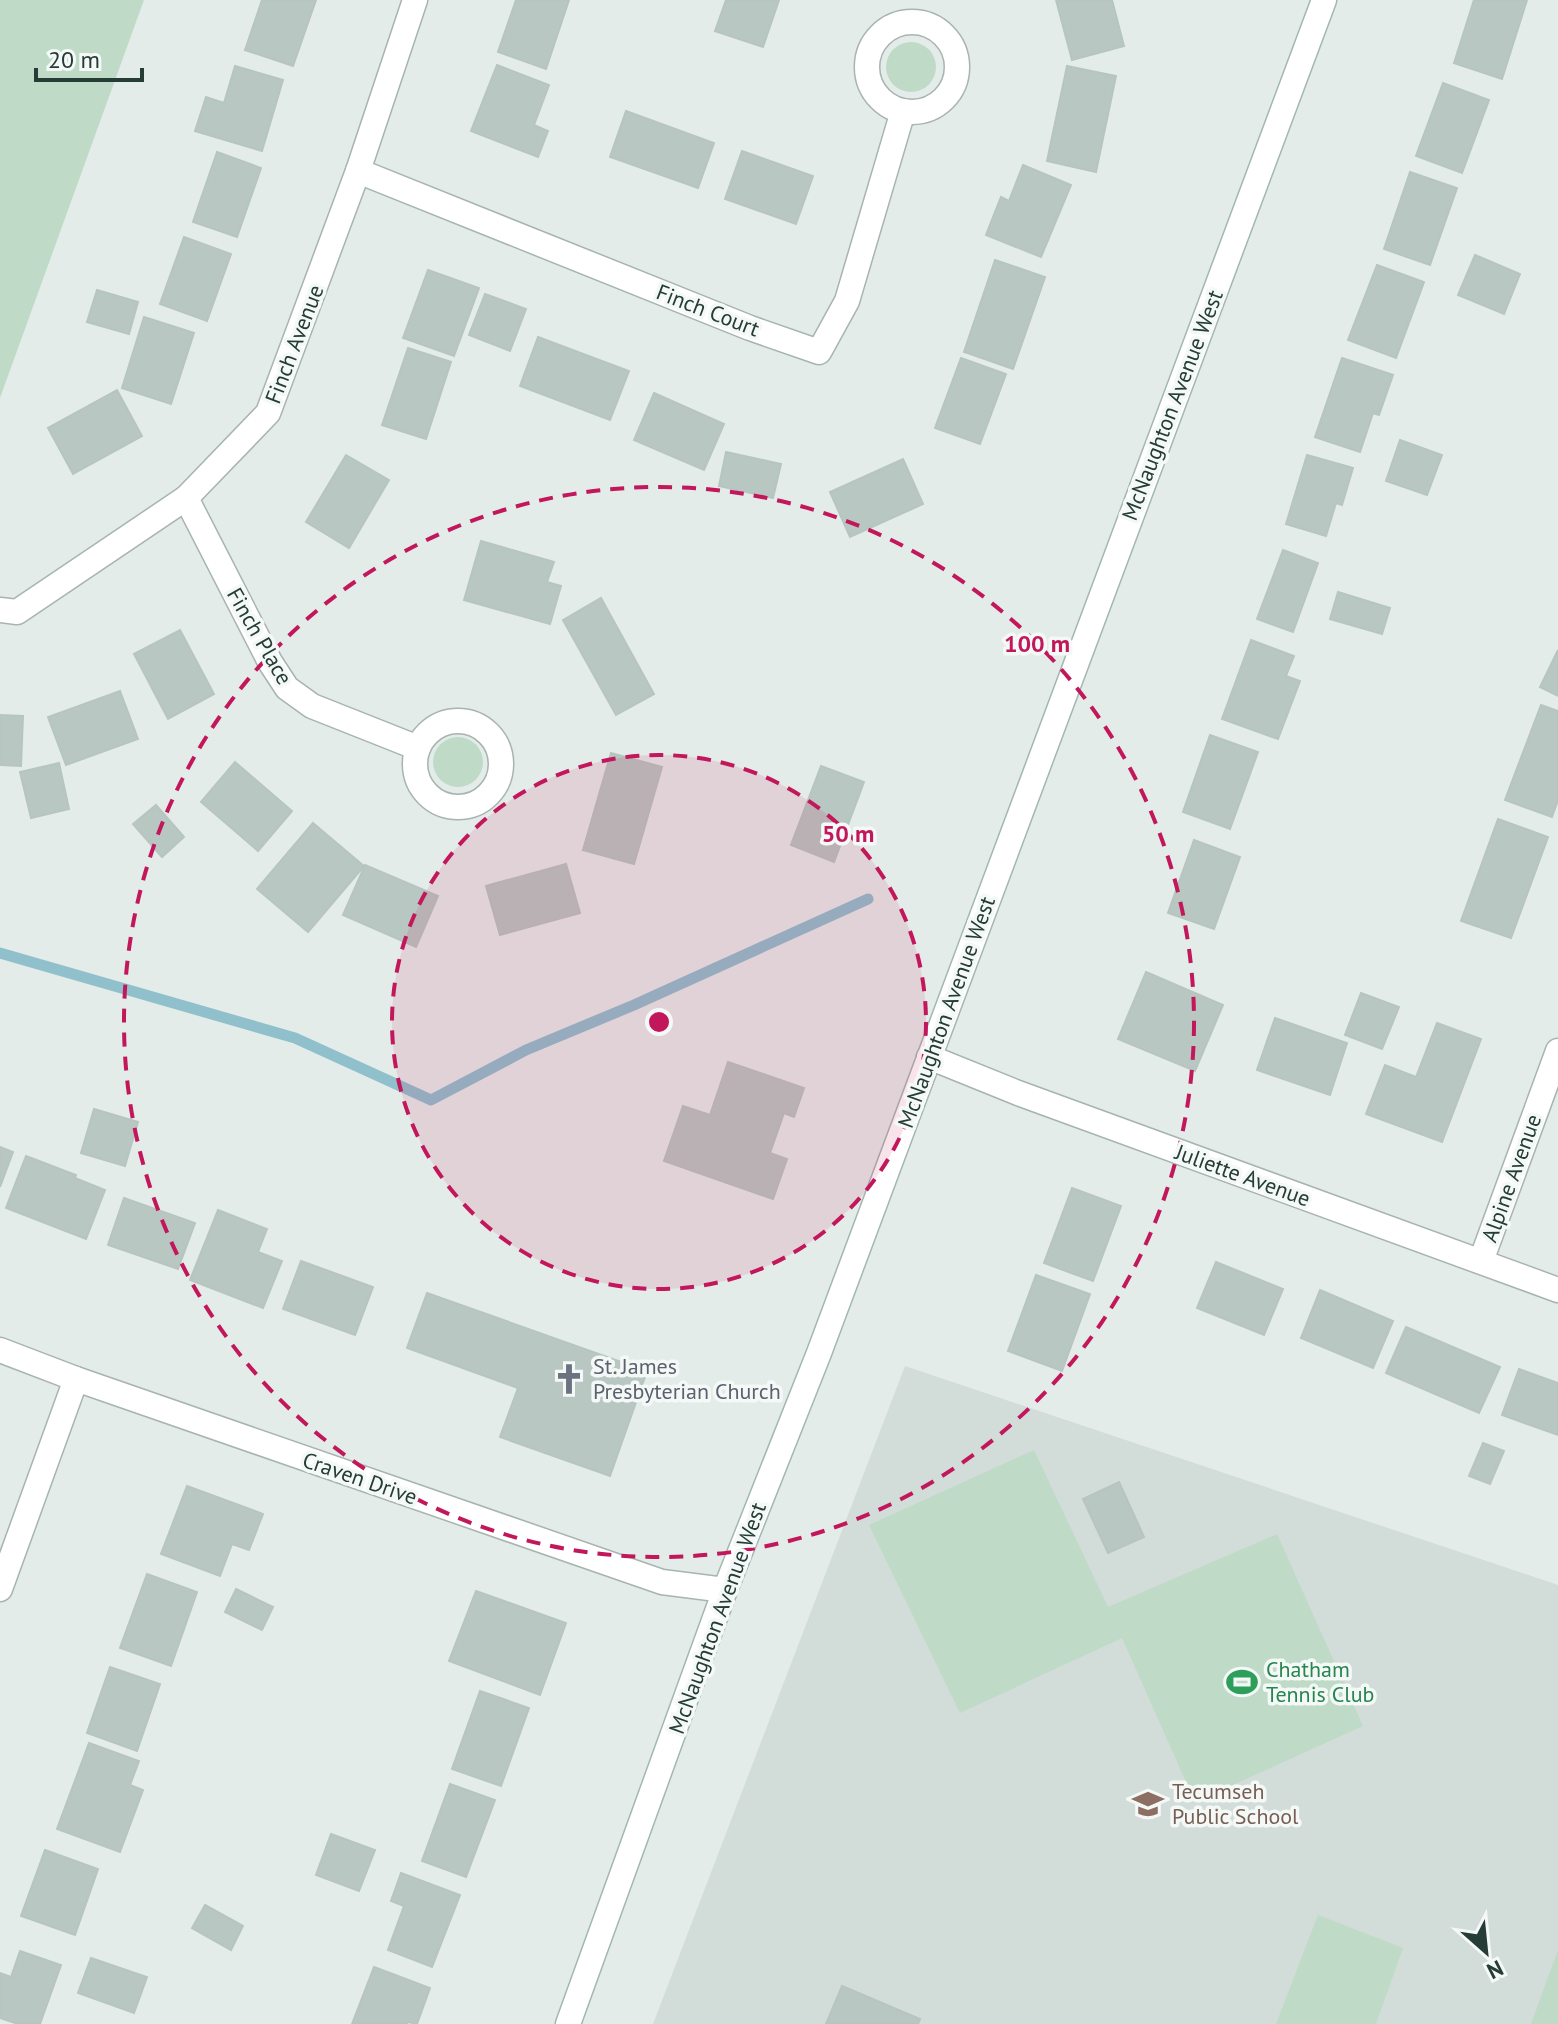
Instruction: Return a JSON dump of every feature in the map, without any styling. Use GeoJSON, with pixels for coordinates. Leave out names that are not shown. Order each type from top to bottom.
{"type":"FeatureCollection","features":[{"type":"Feature","properties":{"kind":"street","name":"Finch Avenue"},"geometry":{"type":"LineString","coordinates":[[0,610],[17,612],[186,498],[268,413],[358,171],[415,0]]}},
{"type":"Feature","properties":{"kind":"street","name":"McNaughton Avenue West"},"geometry":{"type":"LineString","coordinates":[[568,2024],[725,1590],[819,1353],[1324,0]]}},
{"type":"Feature","properties":{"kind":"street","name":"Finch Court"},"geometry":{"type":"LineString","coordinates":[[358,171],[819,352],[847,301],[903,111]]}},
{"type":"Feature","properties":{"kind":"street","name":"Finch Place"},"geometry":{"type":"LineString","coordinates":[[186,498],[270,662],[287,688],[312,706],[418,748]]}},
{"type":"Feature","properties":{"kind":"street","name":"Alpine Avenue"},"geometry":{"type":"LineString","coordinates":[[1481,1261],[1558,1051]]}},
{"type":"Feature","properties":{"kind":"street","name":"Juliette Avenue"},"geometry":{"type":"LineString","coordinates":[[929,1057],[1018,1093],[1558,1290]]}},
{"type":"Feature","properties":{"kind":"street","name":"Craven Drive"},"geometry":{"type":"LineString","coordinates":[[0,1350],[662,1582],[725,1590]]}},
{"type":"Feature","properties":{"kind":"street"},"geometry":{"type":"LineString","coordinates":[[0,1589],[76,1379]]}},
{"type":"Feature","properties":{"kind":"shaded area","name":"Tecumseh Public School"},"geometry":{"type":"Polygon","coordinates":[[[905,1366],[1558,1585],[1558,2024],[653,2024],[905,1366]]]}},
{"type":"Feature","properties":{"kind":"green space"},"geometry":{"type":"Polygon","coordinates":[[[0,0],[144,0],[0,398],[0,0]]]}},
{"type":"Feature","properties":{"kind":"green space"},"geometry":{"type":"Polygon","coordinates":[[[911,42],[929,49],[936,67],[929,85],[911,92],[893,85],[886,67],[893,49],[911,42]]]}},
{"type":"Feature","properties":{"kind":"green space"},"geometry":{"type":"Polygon","coordinates":[[[458,737],[476,744],[483,762],[476,780],[458,787],[440,780],[433,762],[440,744],[458,737]]]}},
{"type":"Feature","properties":{"kind":"green space"},"geometry":{"type":"Polygon","coordinates":[[[1034,1450],[1108,1607],[1277,1534],[1363,1726],[1195,1802],[1122,1638],[960,1713],[869,1525],[1034,1450]]]}},
{"type":"Feature","properties":{"kind":"green space"},"geometry":{"type":"Polygon","coordinates":[[[1318,1915],[1403,1948],[1376,2024],[1276,2024],[1318,1915]]]}},
{"type":"Feature","properties":{"kind":"green space"},"geometry":{"type":"Polygon","coordinates":[[[1558,1950],[1558,2024],[1531,2024],[1558,1950]]]}},
{"type":"Feature","properties":{"kind":"building"},"geometry":{"type":"Polygon","coordinates":[[[262,0],[316,0],[293,66],[245,50],[262,0]]]}},
{"type":"Feature","properties":{"kind":"building"},"geometry":{"type":"Polygon","coordinates":[[[516,0],[569,0],[546,69],[498,52],[516,0]]]}},
{"type":"Feature","properties":{"kind":"building"},"geometry":{"type":"Polygon","coordinates":[[[726,0],[779,0],[763,47],[715,31],[726,0]]]}},
{"type":"Feature","properties":{"kind":"building"},"geometry":{"type":"Polygon","coordinates":[[[1056,0],[1112,0],[1124,46],[1072,60],[1056,0]]]}},
{"type":"Feature","properties":{"kind":"building"},"geometry":{"type":"Polygon","coordinates":[[[1474,0],[1527,0],[1502,79],[1454,63],[1474,0]]]}},
{"type":"Feature","properties":{"kind":"building"},"geometry":{"type":"Polygon","coordinates":[[[497,65],[549,85],[534,125],[548,131],[538,157],[471,131],[497,65]]]}},
{"type":"Feature","properties":{"kind":"building"},"geometry":{"type":"Polygon","coordinates":[[[235,66],[283,80],[262,151],[195,131],[206,97],[224,103],[235,66]]]}},
{"type":"Feature","properties":{"kind":"building"},"geometry":{"type":"Polygon","coordinates":[[[1067,66],[1116,76],[1096,172],[1047,161],[1067,66]]]}},
{"type":"Feature","properties":{"kind":"building"},"geometry":{"type":"Polygon","coordinates":[[[1443,83],[1489,100],[1462,173],[1416,156],[1443,83]]]}},
{"type":"Feature","properties":{"kind":"building"},"geometry":{"type":"Polygon","coordinates":[[[626,111],[714,143],[698,188],[610,157],[626,111]]]}},
{"type":"Feature","properties":{"kind":"building"},"geometry":{"type":"Polygon","coordinates":[[[742,151],[813,176],[796,224],[725,199],[742,151]]]}},
{"type":"Feature","properties":{"kind":"building"},"geometry":{"type":"Polygon","coordinates":[[[217,152],[261,168],[237,237],[193,222],[217,152]]]}},
{"type":"Feature","properties":{"kind":"building"},"geometry":{"type":"Polygon","coordinates":[[[1023,165],[1071,185],[1041,257],[986,235],[1001,197],[1009,201],[1023,165]]]}},
{"type":"Feature","properties":{"kind":"building"},"geometry":{"type":"Polygon","coordinates":[[[1410,172],[1457,188],[1430,265],[1384,249],[1410,172]]]}},
{"type":"Feature","properties":{"kind":"building"},"geometry":{"type":"Polygon","coordinates":[[[184,237],[231,254],[207,321],[160,304],[184,237]]]}},
{"type":"Feature","properties":{"kind":"building"},"geometry":{"type":"Polygon","coordinates":[[[1475,255],[1520,274],[1504,314],[1458,295],[1475,255]]]}},
{"type":"Feature","properties":{"kind":"building"},"geometry":{"type":"Polygon","coordinates":[[[995,260],[1045,277],[1013,369],[964,352],[995,260]]]}},
{"type":"Feature","properties":{"kind":"building"},"geometry":{"type":"Polygon","coordinates":[[[1377,265],[1424,282],[1396,358],[1348,340],[1377,265]]]}},
{"type":"Feature","properties":{"kind":"building"},"geometry":{"type":"Polygon","coordinates":[[[428,270],[479,288],[454,356],[403,338],[428,270]]]}},
{"type":"Feature","properties":{"kind":"building"},"geometry":{"type":"Polygon","coordinates":[[[97,290],[138,302],[129,334],[87,322],[97,290]]]}},
{"type":"Feature","properties":{"kind":"building"},"geometry":{"type":"Polygon","coordinates":[[[485,294],[526,309],[510,351],[469,335],[485,294]]]}},
{"type":"Feature","properties":{"kind":"building"},"geometry":{"type":"Polygon","coordinates":[[[144,317],[194,333],[171,404],[122,388],[144,317]]]}},
{"type":"Feature","properties":{"kind":"building"},"geometry":{"type":"Polygon","coordinates":[[[538,337],[629,371],[610,420],[520,386],[538,337]]]}},
{"type":"Feature","properties":{"kind":"building"},"geometry":{"type":"Polygon","coordinates":[[[408,348],[451,362],[426,439],[382,425],[408,348]]]}},
{"type":"Feature","properties":{"kind":"building"},"geometry":{"type":"Polygon","coordinates":[[[961,358],[1006,374],[980,444],[935,428],[961,358]]]}},
{"type":"Feature","properties":{"kind":"building"},"geometry":{"type":"Polygon","coordinates":[[[1342,358],[1393,375],[1379,415],[1373,413],[1360,452],[1315,437],[1342,358]]]}},
{"type":"Feature","properties":{"kind":"building"},"geometry":{"type":"Polygon","coordinates":[[[117,390],[142,436],[73,474],[48,428],[117,390]]]}},
{"type":"Feature","properties":{"kind":"building"},"geometry":{"type":"Polygon","coordinates":[[[654,393],[724,424],[704,470],[634,440],[654,393]]]}},
{"type":"Feature","properties":{"kind":"building"},"geometry":{"type":"Polygon","coordinates":[[[1400,440],[1442,455],[1427,495],[1386,481],[1400,440]]]}},
{"type":"Feature","properties":{"kind":"building"},"geometry":{"type":"Polygon","coordinates":[[[726,452],[781,464],[773,498],[719,486],[726,452]]]}},
{"type":"Feature","properties":{"kind":"building"},"geometry":{"type":"Polygon","coordinates":[[[346,455],[389,480],[349,548],[306,522],[346,455]]]}},
{"type":"Feature","properties":{"kind":"building"},"geometry":{"type":"Polygon","coordinates":[[[1307,455],[1353,468],[1342,505],[1336,503],[1326,536],[1286,524],[1307,455]]]}},
{"type":"Feature","properties":{"kind":"building"},"geometry":{"type":"Polygon","coordinates":[[[903,459],[923,504],[850,537],[830,492],[903,459]]]}},
{"type":"Feature","properties":{"kind":"building"},"geometry":{"type":"Polygon","coordinates":[[[481,541],[554,562],[547,582],[561,586],[550,624],[464,600],[481,541]]]}},
{"type":"Feature","properties":{"kind":"building"},"geometry":{"type":"Polygon","coordinates":[[[1283,550],[1318,563],[1293,632],[1257,619],[1283,550]]]}},
{"type":"Feature","properties":{"kind":"building"},"geometry":{"type":"Polygon","coordinates":[[[1338,592],[1390,608],[1382,634],[1330,619],[1338,592]]]}},
{"type":"Feature","properties":{"kind":"building"},"geometry":{"type":"Polygon","coordinates":[[[601,598],[654,694],[616,715],[563,620],[601,598]]]}},
{"type":"Feature","properties":{"kind":"building"},"geometry":{"type":"Polygon","coordinates":[[[180,630],[214,694],[168,719],[134,654],[180,630]]]}},
{"type":"Feature","properties":{"kind":"building"},"geometry":{"type":"Polygon","coordinates":[[[1251,640],[1294,656],[1286,676],[1300,681],[1278,739],[1222,719],[1251,640]]]}},
{"type":"Feature","properties":{"kind":"building"},"geometry":{"type":"Polygon","coordinates":[[[1558,650],[1558,696],[1540,687],[1558,650]]]}},
{"type":"Feature","properties":{"kind":"building"},"geometry":{"type":"Polygon","coordinates":[[[120,691],[138,739],[66,765],[48,717],[120,691]]]}},
{"type":"Feature","properties":{"kind":"building"},"geometry":{"type":"Polygon","coordinates":[[[1541,705],[1558,711],[1558,800],[1552,817],[1505,800],[1541,705]]]}},
{"type":"Feature","properties":{"kind":"building"},"geometry":{"type":"Polygon","coordinates":[[[0,715],[23,716],[21,766],[0,765],[0,715]]]}},
{"type":"Feature","properties":{"kind":"building"},"geometry":{"type":"Polygon","coordinates":[[[1210,735],[1258,752],[1230,829],[1183,812],[1210,735]]]}},
{"type":"Feature","properties":{"kind":"building"},"geometry":{"type":"Polygon","coordinates":[[[611,753],[662,767],[634,864],[583,850],[611,753]]]}},
{"type":"Feature","properties":{"kind":"building"},"geometry":{"type":"Polygon","coordinates":[[[235,762],[292,811],[258,851],[201,802],[235,762]]]}},
{"type":"Feature","properties":{"kind":"building"},"geometry":{"type":"Polygon","coordinates":[[[59,763],[69,809],[31,818],[20,772],[59,763]]]}},
{"type":"Feature","properties":{"kind":"building"},"geometry":{"type":"Polygon","coordinates":[[[821,766],[864,782],[834,862],[791,845],[821,766]]]}},
{"type":"Feature","properties":{"kind":"building"},"geometry":{"type":"Polygon","coordinates":[[[156,805],[184,837],[162,857],[133,824],[156,805]]]}},
{"type":"Feature","properties":{"kind":"building"},"geometry":{"type":"Polygon","coordinates":[[[1498,819],[1548,837],[1511,938],[1461,921],[1498,819]]]}},
{"type":"Feature","properties":{"kind":"building"},"geometry":{"type":"Polygon","coordinates":[[[313,823],[364,866],[308,932],[257,889],[313,823]]]}},
{"type":"Feature","properties":{"kind":"building"},"geometry":{"type":"Polygon","coordinates":[[[1194,840],[1240,857],[1214,929],[1168,913],[1194,840]]]}},
{"type":"Feature","properties":{"kind":"building"},"geometry":{"type":"Polygon","coordinates":[[[566,864],[580,913],[500,935],[486,886],[566,864]]]}},
{"type":"Feature","properties":{"kind":"building"},"geometry":{"type":"Polygon","coordinates":[[[365,865],[438,896],[416,947],[343,915],[365,865]]]}},
{"type":"Feature","properties":{"kind":"building"},"geometry":{"type":"Polygon","coordinates":[[[1146,972],[1223,1005],[1195,1071],[1118,1039],[1146,972]]]}},
{"type":"Feature","properties":{"kind":"building"},"geometry":{"type":"Polygon","coordinates":[[[1361,993],[1399,1007],[1382,1049],[1345,1035],[1361,993]]]}},
{"type":"Feature","properties":{"kind":"building"},"geometry":{"type":"Polygon","coordinates":[[[1275,1018],[1347,1043],[1330,1095],[1257,1070],[1275,1018]]]}},
{"type":"Feature","properties":{"kind":"building"},"geometry":{"type":"Polygon","coordinates":[[[1437,1023],[1481,1039],[1442,1142],[1366,1114],[1385,1065],[1416,1077],[1437,1023]]]}},
{"type":"Feature","properties":{"kind":"building"},"geometry":{"type":"Polygon","coordinates":[[[728,1062],[804,1088],[794,1117],[784,1113],[770,1153],[787,1159],[773,1199],[664,1161],[683,1106],[710,1115],[728,1062]]]}},
{"type":"Feature","properties":{"kind":"building"},"geometry":{"type":"Polygon","coordinates":[[[94,1109],[138,1122],[125,1166],[81,1153],[94,1109]]]}},
{"type":"Feature","properties":{"kind":"building"},"geometry":{"type":"Polygon","coordinates":[[[0,1147],[13,1152],[0,1187],[0,1147]]]}},
{"type":"Feature","properties":{"kind":"building"},"geometry":{"type":"Polygon","coordinates":[[[26,1156],[105,1190],[86,1239],[6,1208],[26,1156]]]}},
{"type":"Feature","properties":{"kind":"building"},"geometry":{"type":"Polygon","coordinates":[[[1072,1188],[1121,1206],[1093,1281],[1044,1263],[1072,1188]]]}},
{"type":"Feature","properties":{"kind":"building"},"geometry":{"type":"Polygon","coordinates":[[[124,1198],[195,1223],[178,1269],[108,1245],[124,1198]]]}},
{"type":"Feature","properties":{"kind":"building"},"geometry":{"type":"Polygon","coordinates":[[[218,1210],[267,1229],[258,1252],[282,1261],[263,1308],[190,1280],[218,1210]]]}},
{"type":"Feature","properties":{"kind":"building"},"geometry":{"type":"Polygon","coordinates":[[[301,1261],[373,1287],[355,1335],[283,1309],[301,1261]]]}},
{"type":"Feature","properties":{"kind":"building"},"geometry":{"type":"Polygon","coordinates":[[[1216,1262],[1283,1289],[1264,1335],[1197,1308],[1216,1262]]]}},
{"type":"Feature","properties":{"kind":"building"},"geometry":{"type":"Polygon","coordinates":[[[1036,1275],[1090,1294],[1062,1371],[1008,1351],[1036,1275]]]}},
{"type":"Feature","properties":{"kind":"building"},"geometry":{"type":"Polygon","coordinates":[[[1320,1290],[1393,1321],[1373,1368],[1301,1338],[1320,1290]]]}},
{"type":"Feature","properties":{"kind":"building","name":"St. James Presbyterian Church"},"geometry":{"type":"Polygon","coordinates":[[[427,1293],[647,1371],[610,1476],[500,1437],[518,1388],[407,1348],[427,1293]]]}},
{"type":"Feature","properties":{"kind":"building"},"geometry":{"type":"Polygon","coordinates":[[[1406,1327],[1500,1367],[1479,1413],[1386,1373],[1406,1327]]]}},
{"type":"Feature","properties":{"kind":"building"},"geometry":{"type":"Polygon","coordinates":[[[1519,1369],[1558,1383],[1558,1435],[1502,1415],[1519,1369]]]}},
{"type":"Feature","properties":{"kind":"building"},"geometry":{"type":"Polygon","coordinates":[[[1483,1443],[1504,1451],[1490,1484],[1469,1476],[1483,1443]]]}},
{"type":"Feature","properties":{"kind":"building"},"geometry":{"type":"Polygon","coordinates":[[[1119,1482],[1144,1537],[1108,1553],[1083,1499],[1119,1482]]]}},
{"type":"Feature","properties":{"kind":"building"},"geometry":{"type":"Polygon","coordinates":[[[187,1486],[263,1514],[249,1550],[232,1544],[220,1576],[161,1554],[187,1486]]]}},
{"type":"Feature","properties":{"kind":"building"},"geometry":{"type":"Polygon","coordinates":[[[147,1574],[197,1592],[171,1666],[120,1648],[147,1574]]]}},
{"type":"Feature","properties":{"kind":"building"},"geometry":{"type":"Polygon","coordinates":[[[236,1589],[273,1607],[262,1630],[225,1612],[236,1589]]]}},
{"type":"Feature","properties":{"kind":"building"},"geometry":{"type":"Polygon","coordinates":[[[476,1591],[566,1623],[540,1695],[449,1661],[476,1591]]]}},
{"type":"Feature","properties":{"kind":"building"},"geometry":{"type":"Polygon","coordinates":[[[110,1667],[160,1684],[137,1751],[87,1733],[110,1667]]]}},
{"type":"Feature","properties":{"kind":"building"},"geometry":{"type":"Polygon","coordinates":[[[480,1691],[529,1708],[501,1786],[452,1769],[480,1691]]]}},
{"type":"Feature","properties":{"kind":"building"},"geometry":{"type":"Polygon","coordinates":[[[89,1743],[139,1761],[130,1785],[143,1790],[120,1852],[57,1829],[89,1743]]]}},
{"type":"Feature","properties":{"kind":"building"},"geometry":{"type":"Polygon","coordinates":[[[450,1784],[495,1800],[466,1877],[422,1861],[450,1784]]]}},
{"type":"Feature","properties":{"kind":"building"},"geometry":{"type":"Polygon","coordinates":[[[331,1834],[375,1850],[359,1891],[316,1875],[331,1834]]]}},
{"type":"Feature","properties":{"kind":"building"},"geometry":{"type":"Polygon","coordinates":[[[45,1850],[98,1869],[75,1935],[21,1916],[45,1850]]]}},
{"type":"Feature","properties":{"kind":"building"},"geometry":{"type":"Polygon","coordinates":[[[401,1873],[460,1895],[432,1967],[388,1950],[404,1906],[391,1901],[401,1873]]]}},
{"type":"Feature","properties":{"kind":"building"},"geometry":{"type":"Polygon","coordinates":[[[205,1905],[243,1926],[231,1950],[192,1928],[205,1905]]]}},
{"type":"Feature","properties":{"kind":"building"},"geometry":{"type":"Polygon","coordinates":[[[20,1951],[61,1965],[40,2024],[18,2024],[0,2018],[0,1973],[11,1977],[20,1951]]]}},
{"type":"Feature","properties":{"kind":"building"},"geometry":{"type":"Polygon","coordinates":[[[91,1958],[147,1977],[134,2013],[78,1993],[91,1958]]]}},
{"type":"Feature","properties":{"kind":"building"},"geometry":{"type":"Polygon","coordinates":[[[374,1967],[430,1988],[417,2024],[352,2024],[374,1967]]]}},
{"type":"Feature","properties":{"kind":"building"},"geometry":{"type":"Polygon","coordinates":[[[842,1986],[920,2019],[918,2024],[826,2024],[842,1986]]]}},
{"type":"Feature","properties":{"kind":"waterway"},"geometry":{"type":"LineString","coordinates":[[0,953],[295,1038],[431,1100],[526,1050],[634,1005],[868,899]]}},
{"type":"Feature","properties":{"kind":"place","name":"St. James Presbyterian Church"},"geometry":{"type":"Point","coordinates":[569,1379]}},
{"type":"Feature","properties":{"kind":"place","name":"Chatham Tennis Club"},"geometry":{"type":"Point","coordinates":[1242,1682]}},
{"type":"Feature","properties":{"kind":"place","name":"Tecumseh Public School"},"geometry":{"type":"Point","coordinates":[1148,1804]}}]}
